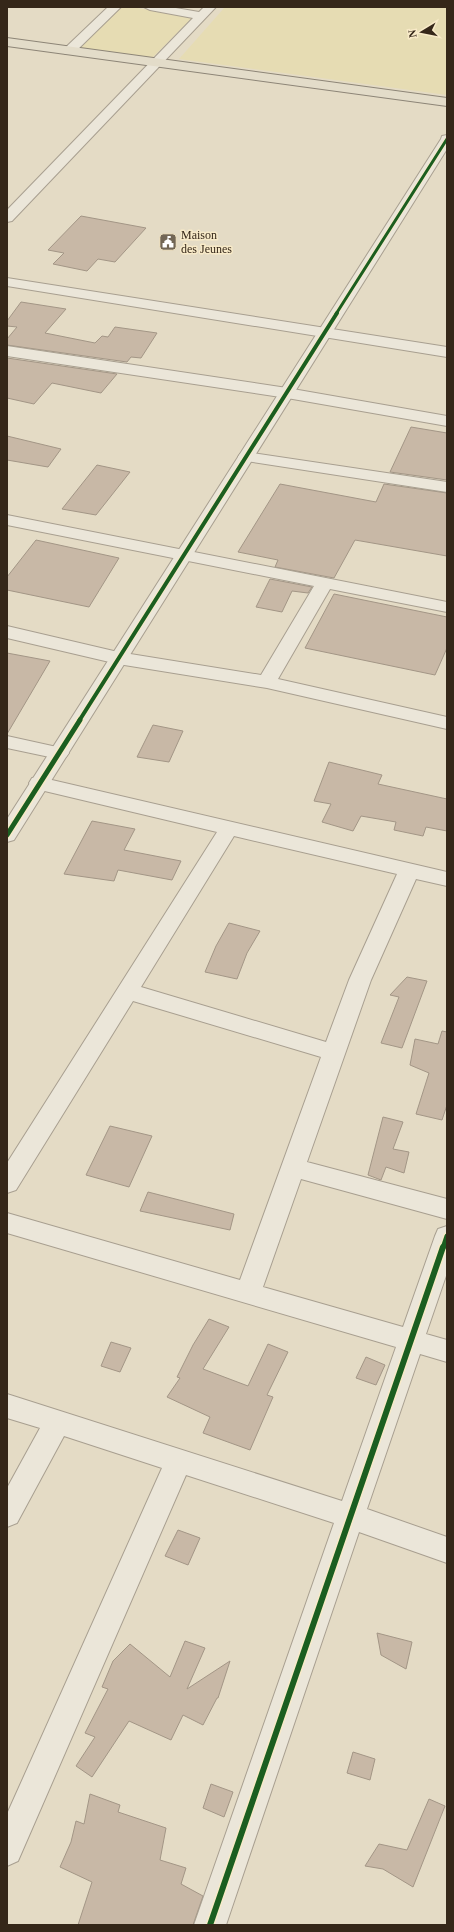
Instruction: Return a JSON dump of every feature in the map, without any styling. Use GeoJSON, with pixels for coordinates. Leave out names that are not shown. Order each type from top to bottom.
{"type":"FeatureCollection","features":[{"type":"Feature","properties":{"kind":"main road"},"geometry":{"type":"LineString","coordinates":[[7,42],[447,102]]}},
{"type":"Feature","properties":{"kind":"street"},"geometry":{"type":"LineString","coordinates":[[69,51],[115,7]]}},
{"type":"Feature","properties":{"kind":"street"},"geometry":{"type":"LineString","coordinates":[[150,7],[206,11]]}},
{"type":"Feature","properties":{"kind":"street"},"geometry":{"type":"LineString","coordinates":[[7,218],[158,63],[206,11]]}},
{"type":"Feature","properties":{"kind":"street"},"geometry":{"type":"LineString","coordinates":[[7,835],[447,139]]}},
{"type":"Feature","properties":{"kind":"street"},"geometry":{"type":"LineString","coordinates":[[7,282],[447,352]]}},
{"type":"Feature","properties":{"kind":"street"},"geometry":{"type":"LineString","coordinates":[[7,351],[286,393],[447,421]]}},
{"type":"Feature","properties":{"kind":"street"},"geometry":{"type":"LineString","coordinates":[[246,457],[447,487]]}},
{"type":"Feature","properties":{"kind":"street"},"geometry":{"type":"LineString","coordinates":[[7,520],[447,607]]}},
{"type":"Feature","properties":{"kind":"street"},"geometry":{"type":"LineString","coordinates":[[267,682],[325,583]]}},
{"type":"Feature","properties":{"kind":"street"},"geometry":{"type":"LineString","coordinates":[[7,632],[118,658],[267,682],[447,723]]}},
{"type":"Feature","properties":{"kind":"street"},"geometry":{"type":"LineString","coordinates":[[7,742],[59,753]]}},
{"type":"Feature","properties":{"kind":"street"},"geometry":{"type":"LineString","coordinates":[[40,784],[447,879]]}},
{"type":"Feature","properties":{"kind":"street"},"geometry":{"type":"LineString","coordinates":[[7,1183],[229,828]]}},
{"type":"Feature","properties":{"kind":"street"},"geometry":{"type":"LineString","coordinates":[[248,1293],[360,980],[408,870]]}},
{"type":"Feature","properties":{"kind":"street"},"geometry":{"type":"LineString","coordinates":[[127,992],[334,1053]]}},
{"type":"Feature","properties":{"kind":"street"},"geometry":{"type":"LineString","coordinates":[[293,1168],[447,1209]]}},
{"type":"Feature","properties":{"kind":"street"},"geometry":{"type":"LineString","coordinates":[[7,1223],[447,1351]]}},
{"type":"Feature","properties":{"kind":"street"},"geometry":{"type":"LineString","coordinates":[[210,1925],[447,1236]]}},
{"type":"Feature","properties":{"kind":"street"},"geometry":{"type":"LineString","coordinates":[[7,1406],[351,1516],[447,1550]]}},
{"type":"Feature","properties":{"kind":"street"},"geometry":{"type":"LineString","coordinates":[[7,1514],[58,1422]]}},
{"type":"Feature","properties":{"kind":"street"},"geometry":{"type":"LineString","coordinates":[[10,1837],[179,1461]]}},
{"type":"Feature","properties":{"kind":"shaded area"},"geometry":{"type":"Polygon","coordinates":[[[121,7],[131,7],[193,17],[151,59],[78,49],[121,7]]]}},
{"type":"Feature","properties":{"kind":"shaded area"},"geometry":{"type":"Polygon","coordinates":[[[225,7],[447,7],[447,95],[179,59],[225,7]]]}},
{"type":"Feature","properties":{"kind":"building"},"geometry":{"type":"Polygon","coordinates":[[[81,216],[146,228],[115,262],[98,259],[87,271],[53,264],[64,253],[48,250],[81,216]]]}},
{"type":"Feature","properties":{"kind":"building"},"geometry":{"type":"Polygon","coordinates":[[[21,302],[66,309],[45,333],[95,343],[102,336],[108,337],[115,327],[157,333],[141,358],[131,357],[127,362],[7,345],[7,339],[17,327],[7,326],[7,321],[21,302]]]}},
{"type":"Feature","properties":{"kind":"building"},"geometry":{"type":"Polygon","coordinates":[[[7,358],[117,374],[101,393],[52,383],[34,404],[7,398],[7,358]]]}},
{"type":"Feature","properties":{"kind":"building"},"geometry":{"type":"Polygon","coordinates":[[[411,427],[447,433],[447,480],[390,472],[411,427]]]}},
{"type":"Feature","properties":{"kind":"building"},"geometry":{"type":"Polygon","coordinates":[[[7,436],[61,449],[48,467],[7,460],[7,436]]]}},
{"type":"Feature","properties":{"kind":"building"},"geometry":{"type":"Polygon","coordinates":[[[97,465],[130,472],[96,515],[62,509],[97,465]]]}},
{"type":"Feature","properties":{"kind":"building"},"geometry":{"type":"Polygon","coordinates":[[[280,484],[376,502],[384,484],[447,493],[447,556],[355,540],[334,578],[275,567],[278,560],[238,552],[280,484]]]}},
{"type":"Feature","properties":{"kind":"building"},"geometry":{"type":"Polygon","coordinates":[[[36,540],[119,558],[89,607],[7,590],[7,577],[36,540]]]}},
{"type":"Feature","properties":{"kind":"building"},"geometry":{"type":"Polygon","coordinates":[[[270,579],[312,587],[308,593],[292,591],[282,612],[256,607],[270,579]]]}},
{"type":"Feature","properties":{"kind":"building"},"geometry":{"type":"Polygon","coordinates":[[[334,594],[447,617],[447,648],[435,675],[305,648],[334,594]]]}},
{"type":"Feature","properties":{"kind":"building"},"geometry":{"type":"Polygon","coordinates":[[[7,653],[50,661],[7,734],[7,653]]]}},
{"type":"Feature","properties":{"kind":"building"},"geometry":{"type":"Polygon","coordinates":[[[153,725],[183,731],[169,762],[137,757],[153,725]]]}},
{"type":"Feature","properties":{"kind":"building"},"geometry":{"type":"Polygon","coordinates":[[[329,762],[382,775],[378,784],[447,799],[447,831],[426,827],[423,836],[394,830],[396,822],[361,816],[353,831],[322,822],[331,804],[314,801],[329,762]]]}},
{"type":"Feature","properties":{"kind":"building"},"geometry":{"type":"Polygon","coordinates":[[[92,821],[135,829],[124,850],[181,861],[172,880],[118,870],[114,881],[64,874],[92,821]]]}},
{"type":"Feature","properties":{"kind":"building"},"geometry":{"type":"Polygon","coordinates":[[[229,923],[260,931],[247,953],[237,979],[205,972],[216,946],[229,923]]]}},
{"type":"Feature","properties":{"kind":"building"},"geometry":{"type":"Polygon","coordinates":[[[407,977],[427,981],[402,1048],[381,1043],[399,997],[390,995],[407,977]]]}},
{"type":"Feature","properties":{"kind":"building"},"geometry":{"type":"Polygon","coordinates":[[[442,1031],[447,1032],[447,1105],[442,1120],[416,1114],[429,1073],[410,1065],[415,1039],[438,1044],[442,1031]]]}},
{"type":"Feature","properties":{"kind":"building"},"geometry":{"type":"Polygon","coordinates":[[[383,1117],[403,1122],[393,1149],[409,1152],[404,1173],[386,1167],[381,1180],[368,1175],[383,1117]]]}},
{"type":"Feature","properties":{"kind":"building"},"geometry":{"type":"Polygon","coordinates":[[[110,1126],[152,1136],[129,1187],[86,1175],[110,1126]]]}},
{"type":"Feature","properties":{"kind":"building"},"geometry":{"type":"Polygon","coordinates":[[[148,1192],[234,1214],[230,1230],[140,1211],[148,1192]]]}},
{"type":"Feature","properties":{"kind":"building"},"geometry":{"type":"Polygon","coordinates":[[[209,1319],[229,1327],[203,1369],[248,1386],[268,1344],[288,1352],[267,1395],[273,1397],[250,1450],[203,1433],[210,1417],[167,1397],[180,1378],[177,1377],[193,1345],[209,1319]]]}},
{"type":"Feature","properties":{"kind":"building"},"geometry":{"type":"Polygon","coordinates":[[[111,1342],[131,1348],[120,1372],[101,1366],[111,1342]]]}},
{"type":"Feature","properties":{"kind":"building"},"geometry":{"type":"Polygon","coordinates":[[[366,1357],[385,1365],[376,1385],[356,1378],[366,1357]]]}},
{"type":"Feature","properties":{"kind":"building"},"geometry":{"type":"Polygon","coordinates":[[[178,1530],[200,1538],[188,1565],[165,1556],[178,1530]]]}},
{"type":"Feature","properties":{"kind":"building"},"geometry":{"type":"Polygon","coordinates":[[[377,1633],[412,1642],[406,1669],[381,1655],[377,1633]]]}},
{"type":"Feature","properties":{"kind":"building"},"geometry":{"type":"Polygon","coordinates":[[[185,1641],[205,1648],[187,1689],[230,1661],[218,1698],[203,1725],[183,1715],[171,1740],[129,1721],[92,1777],[76,1766],[95,1737],[85,1733],[108,1689],[102,1687],[113,1661],[130,1644],[170,1677],[185,1641]]]}},
{"type":"Feature","properties":{"kind":"building"},"geometry":{"type":"Polygon","coordinates":[[[353,1752],[375,1759],[370,1780],[347,1773],[353,1752]]]}},
{"type":"Feature","properties":{"kind":"building"},"geometry":{"type":"Polygon","coordinates":[[[211,1784],[233,1792],[224,1817],[203,1808],[211,1784]]]}},
{"type":"Feature","properties":{"kind":"building"},"geometry":{"type":"Polygon","coordinates":[[[90,1794],[120,1805],[118,1812],[166,1828],[160,1860],[186,1868],[181,1884],[203,1896],[193,1925],[78,1925],[92,1882],[60,1867],[71,1842],[76,1821],[84,1824],[90,1794]]]}},
{"type":"Feature","properties":{"kind":"building"},"geometry":{"type":"Polygon","coordinates":[[[429,1799],[445,1806],[413,1887],[383,1869],[365,1866],[379,1844],[407,1850],[429,1799]]]}},
{"type":"Feature","properties":{"kind":"cycle path"},"geometry":{"type":"LineString","coordinates":[[7,835],[447,139]]}},
{"type":"Feature","properties":{"kind":"cycle path"},"geometry":{"type":"LineString","coordinates":[[210,1925],[447,1236]]}},
{"type":"Feature","properties":{"kind":"place","name":"Maison des Jeunes"},"geometry":{"type":"Point","coordinates":[168,242]}}]}
